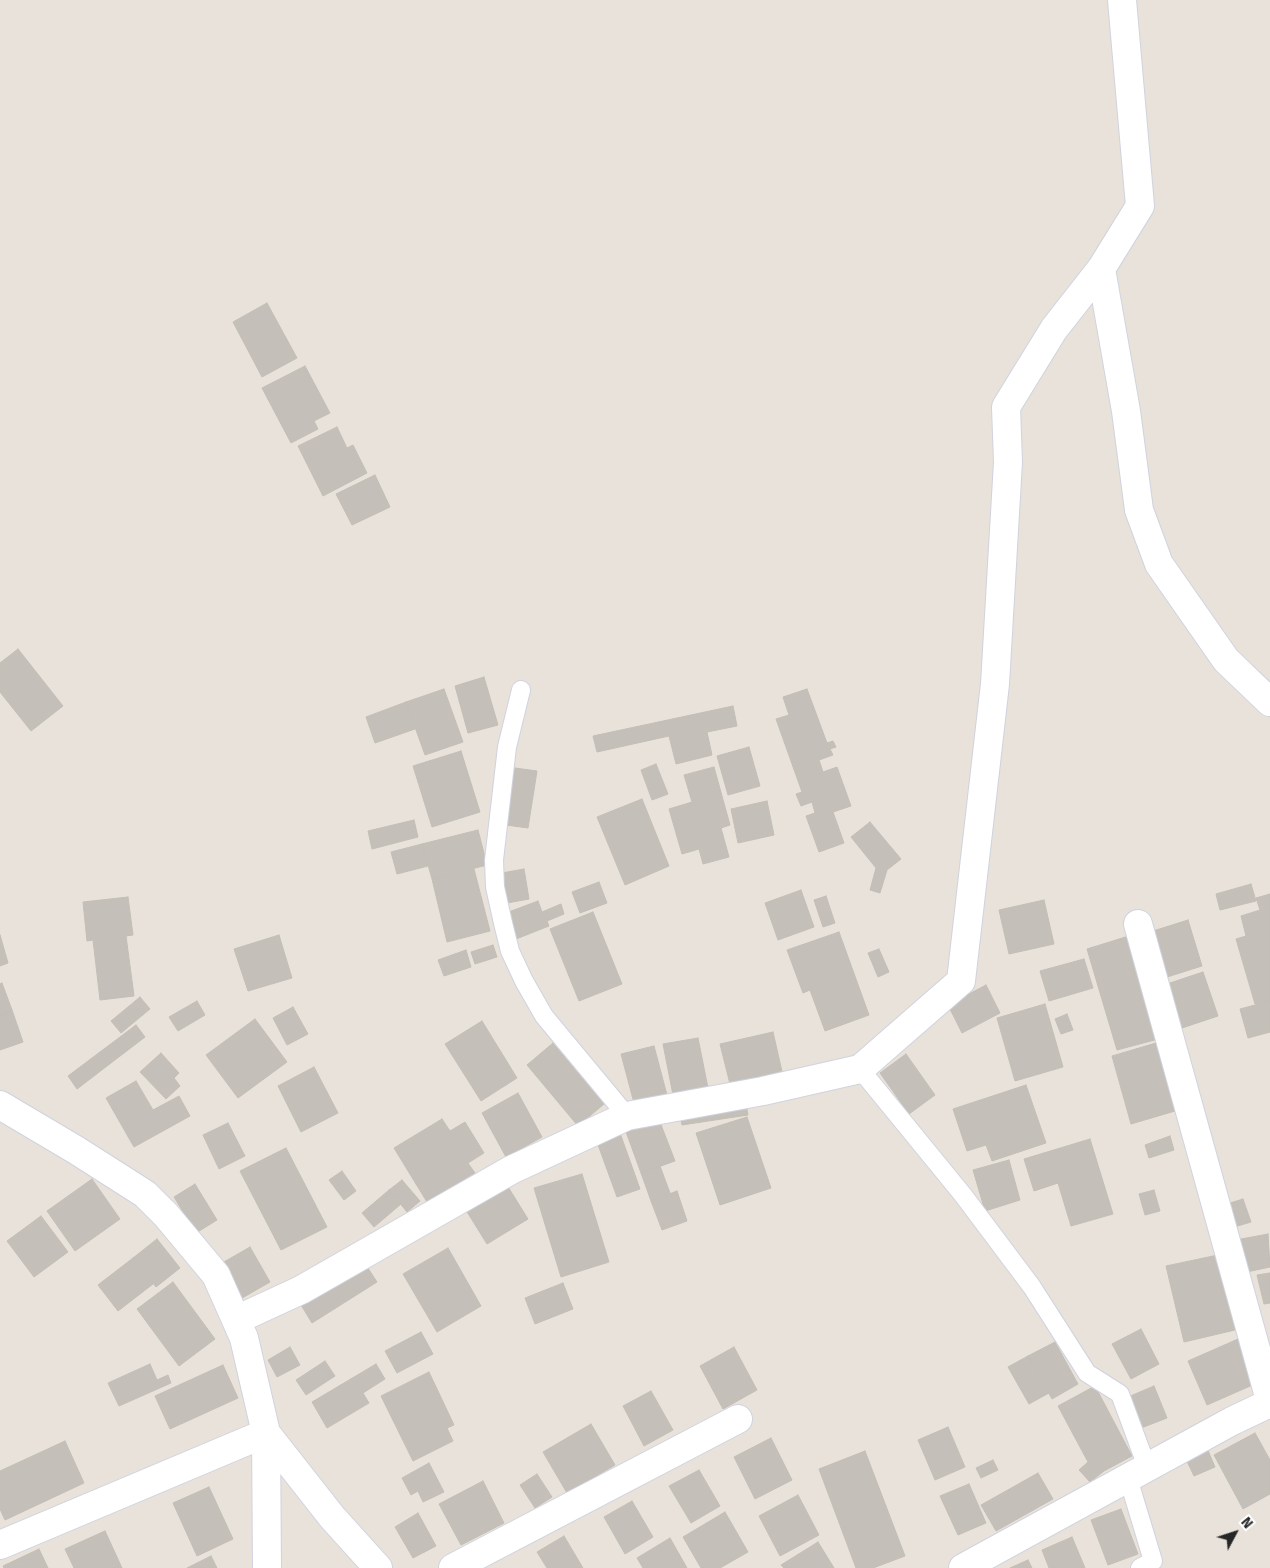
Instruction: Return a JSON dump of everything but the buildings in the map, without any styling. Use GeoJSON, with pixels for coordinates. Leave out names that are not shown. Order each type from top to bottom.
{"type":"FeatureCollection","features":[{"type":"Feature","properties":{"kind":"street"},"geometry":{"type":"LineString","coordinates":[[236,1320],[301,1290],[511,1170],[627,1116],[763,1091],[860,1069],[961,981],[995,684],[1008,462],[1006,407],[1054,329],[1101,269],[1140,206],[1122,0]]}},
{"type":"Feature","properties":{"kind":"street"},"geometry":{"type":"LineString","coordinates":[[1101,269],[1126,412],[1140,510],[1159,564],[1226,660],[1270,702]]}},
{"type":"Feature","properties":{"kind":"street"},"geometry":{"type":"LineString","coordinates":[[963,1568],[1270,1402],[1138,924]]}},
{"type":"Feature","properties":{"kind":"street"},"geometry":{"type":"LineString","coordinates":[[0,1105],[76,1150],[144,1194],[166,1215],[216,1274],[244,1338],[266,1433],[267,1568]]}},
{"type":"Feature","properties":{"kind":"street"},"geometry":{"type":"LineString","coordinates":[[454,1568],[738,1418]]}},
{"type":"Feature","properties":{"kind":"street"},"geometry":{"type":"LineString","coordinates":[[0,1545],[266,1433]]}},
{"type":"Feature","properties":{"kind":"street"},"geometry":{"type":"LineString","coordinates":[[266,1433],[332,1517],[378,1568]]}},
{"type":"Feature","properties":{"kind":"lane"},"geometry":{"type":"LineString","coordinates":[[521,690],[508,746],[494,860],[495,887],[503,923],[510,951],[544,1016],[627,1116]]}},
{"type":"Feature","properties":{"kind":"lane"},"geometry":{"type":"LineString","coordinates":[[860,1069],[969,1202],[1032,1287],[1086,1373],[1120,1394],[1138,1472],[1152,1561],[1140,1568]]}}]}
